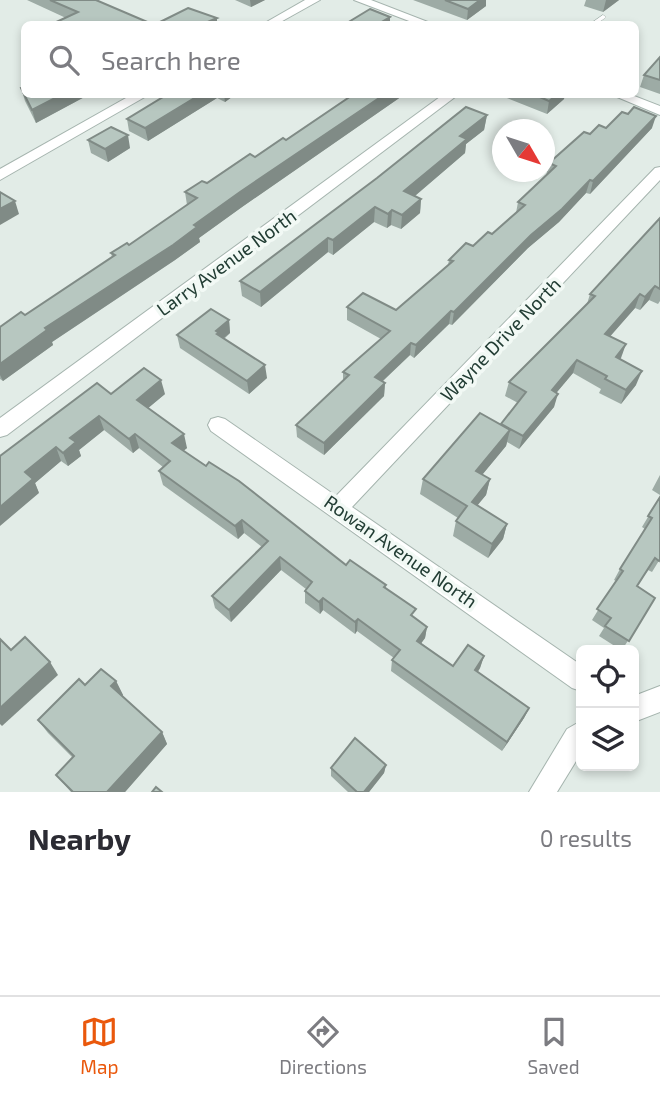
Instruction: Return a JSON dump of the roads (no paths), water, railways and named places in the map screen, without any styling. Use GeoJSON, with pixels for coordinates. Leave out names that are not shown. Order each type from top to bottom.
{"type":"FeatureCollection","features":[{"type":"Feature","properties":{"kind":"street"},"geometry":{"type":"LineString","coordinates":[[276,21],[314,0]]}},
{"type":"Feature","properties":{"kind":"street"},"geometry":{"type":"LineString","coordinates":[[360,0],[419,21]]}},
{"type":"Feature","properties":{"kind":"street"},"geometry":{"type":"LineString","coordinates":[[0,175],[137,98]]}},
{"type":"Feature","properties":{"kind":"street","name":"Larry Avenue North"},"geometry":{"type":"LineString","coordinates":[[0,429],[448,98]]}},
{"type":"Feature","properties":{"kind":"street"},"geometry":{"type":"LineString","coordinates":[[626,98],[660,111]]}},
{"type":"Feature","properties":{"kind":"street","name":"Wayne Drive North"},"geometry":{"type":"LineString","coordinates":[[339,507],[660,171]]}},
{"type":"Feature","properties":{"kind":"street","name":"Rowan Avenue North"},"geometry":{"type":"LineString","coordinates":[[218,425],[339,507],[576,675]]}},
{"type":"Feature","properties":{"kind":"street"},"geometry":{"type":"LineString","coordinates":[[637,708],[660,699]]}},
{"type":"Feature","properties":{"kind":"street"},"geometry":{"type":"LineString","coordinates":[[542,792],[576,738]]}},
{"type":"Feature","properties":{"kind":"lane"},"geometry":{"type":"LineString","coordinates":[[597,21],[603,17]]}}]}
